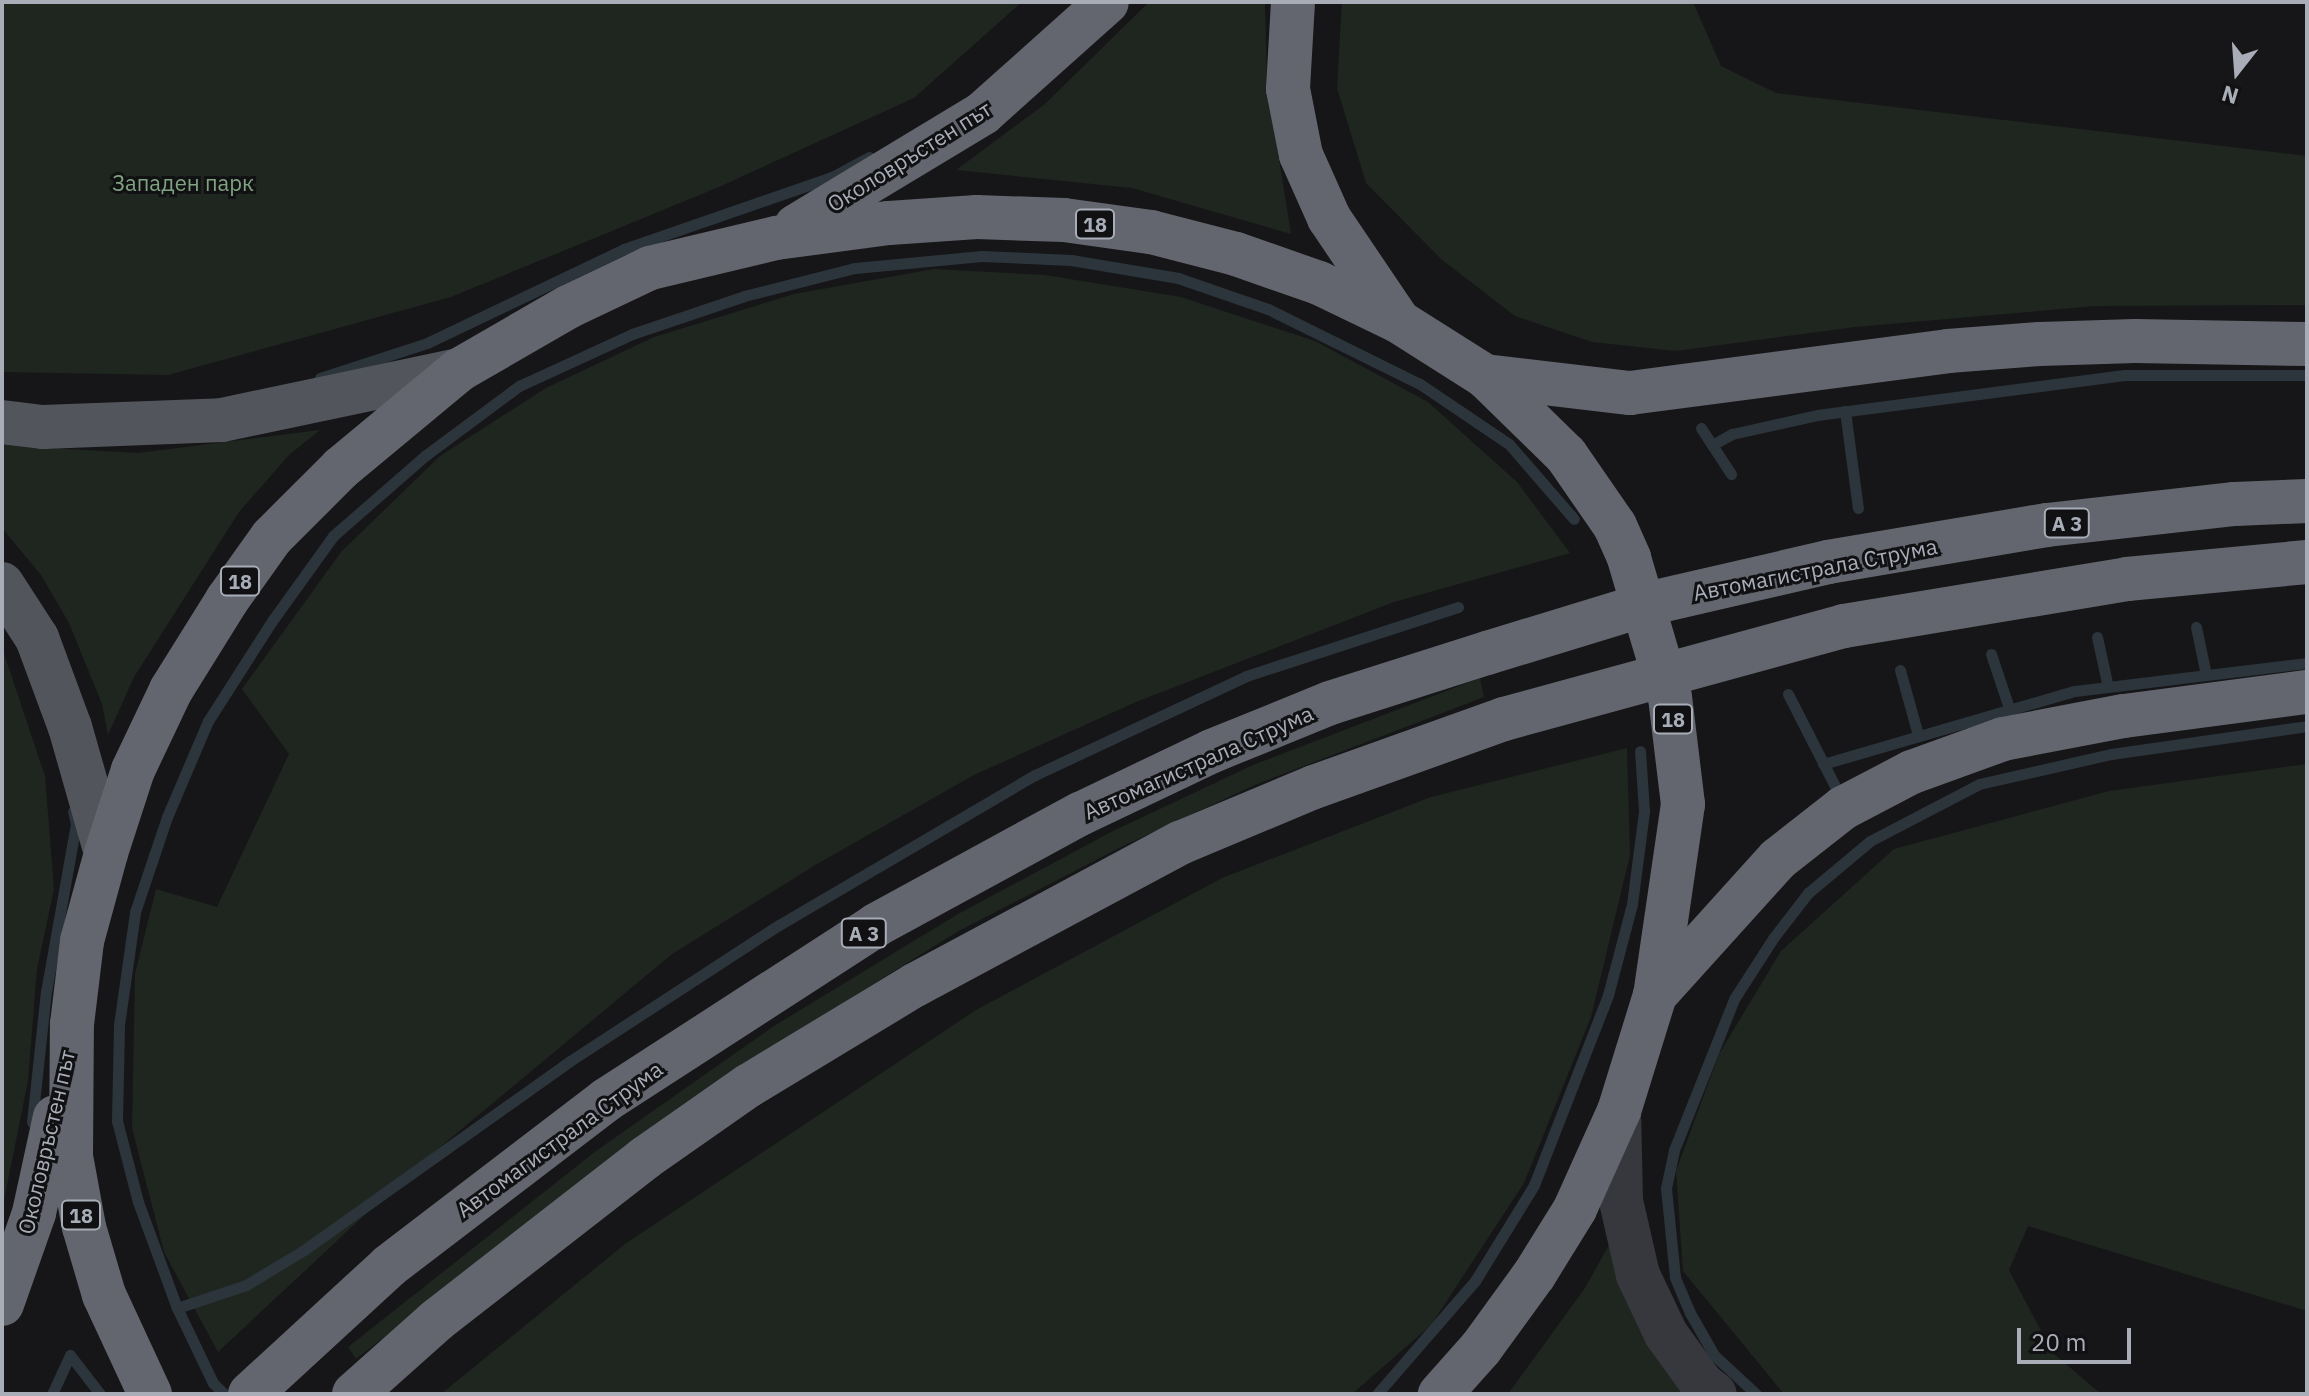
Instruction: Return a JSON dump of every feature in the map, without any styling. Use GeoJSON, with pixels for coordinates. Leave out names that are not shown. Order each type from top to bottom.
{"type":"FeatureCollection","features":[{"type":"Feature","properties":{"kind":"highway","name":"Околовръстен път"},"geometry":{"type":"LineString","coordinates":[[776,238],[983,113],[1107,2]]}},
{"type":"Feature","properties":{"kind":"highway","name":"18"},"geometry":{"type":"LineString","coordinates":[[1293,2],[1288,89],[1301,155],[1329,218],[1398,321]]}},
{"type":"Feature","properties":{"kind":"highway","name":"18"},"geometry":{"type":"LineString","coordinates":[[150,1394],[104,1295],[84,1227],[71,1156],[72,1024],[82,941],[133,770],[171,690],[263,550],[341,468],[459,370],[568,307],[650,268],[776,238],[889,223],[977,217],[1064,220],[1151,232],[1236,254],[1319,283],[1398,321],[1485,376],[1566,455],[1615,526],[1644,602],[1670,697],[1683,804],[1675,877],[1655,995],[1619,1111],[1575,1209],[1534,1275],[1481,1348],[1440,1394]]}},
{"type":"Feature","properties":{"kind":"highway"},"geometry":{"type":"LineString","coordinates":[[1485,376],[1630,393],[1948,351],[2040,344],[2213,341],[2307,344]]}},
{"type":"Feature","properties":{"kind":"highway","name":"Автомагистрала Струма"},"geometry":{"type":"LineString","coordinates":[[250,1394],[389,1266],[606,1100],[876,925],[1080,814],[1212,751],[1330,703],[1487,653],[1651,603],[1828,562],[2047,525],[2235,504],[2307,501]]}},
{"type":"Feature","properties":{"kind":"highway"},"geometry":{"type":"LineString","coordinates":[[357,1392],[437,1320],[645,1158],[748,1086],[915,985],[1180,843],[1314,787],[1504,719],[1844,626],[2127,579],[2307,562]]}},
{"type":"Feature","properties":{"kind":"highway"},"geometry":{"type":"LineString","coordinates":[[1655,995],[1778,859],[1843,808],[1912,772],[2003,739],[2124,716],[2307,692]]}},
{"type":"Feature","properties":{"kind":"highway","name":"Околовръстен път"},"geometry":{"type":"LineString","coordinates":[[2,1304],[34,1213],[72,1024]]}},
{"type":"Feature","properties":{"kind":"main road"},"geometry":{"type":"LineString","coordinates":[[2,422],[43,427],[222,420],[459,370]]}},
{"type":"Feature","properties":{"kind":"main road"},"geometry":{"type":"LineString","coordinates":[[2,584],[37,638],[70,727],[106,853]]}},
{"type":"Feature","properties":{"kind":"street"},"geometry":{"type":"LineString","coordinates":[[1619,1111],[1621,1201],[1638,1275],[1666,1334],[1702,1384],[1715,1394]]}},
{"type":"Feature","properties":{"kind":"green space","name":"Западен парк"},"geometry":{"type":"Polygon","coordinates":[[[2,2],[1022,2],[914,98],[719,187],[451,297],[168,375],[2,372],[2,2]]]}},
{"type":"Feature","properties":{"kind":"green space"},"geometry":{"type":"Polygon","coordinates":[[[1149,2],[1265,2],[1267,84],[1291,234],[1132,188],[956,170],[1045,104],[1149,2]]]}},
{"type":"Feature","properties":{"kind":"green space"},"geometry":{"type":"Polygon","coordinates":[[[1342,2],[1693,2],[1721,66],[1776,93],[2307,156],[2307,305],[2096,306],[1855,327],[1676,351],[1592,342],[1515,316],[1441,259],[1366,183],[1337,88],[1342,2]]]}},
{"type":"Feature","properties":{"kind":"green space"},"geometry":{"type":"Polygon","coordinates":[[[934,269],[1045,275],[1181,297],[1315,341],[1428,402],[1517,482],[1570,553],[1394,602],[1136,702],[974,775],[817,864],[672,954],[416,1167],[218,1352],[164,1252],[132,1128],[135,974],[156,889],[217,907],[289,754],[242,689],[341,552],[440,456],[546,388],[654,337],[794,294],[934,269]]]}},
{"type":"Feature","properties":{"kind":"green space"},"geometry":{"type":"Polygon","coordinates":[[[320,430],[289,455],[239,512],[134,677],[108,735],[102,704],[69,623],[41,575],[2,528],[2,440],[50,448],[138,453],[320,430]]]}},
{"type":"Feature","properties":{"kind":"green space"},"geometry":{"type":"Polygon","coordinates":[[[2,647],[45,776],[54,889],[37,969],[28,1081],[2,1210],[2,647]]]}},
{"type":"Feature","properties":{"kind":"green space"},"geometry":{"type":"Polygon","coordinates":[[[1480,678],[1484,697],[1257,784],[1119,848],[957,932],[775,1045],[607,1166],[356,1359],[348,1347],[596,1151],[774,1026],[958,914],[1113,831],[1253,765],[1480,678]]]}},
{"type":"Feature","properties":{"kind":"green space"},"geometry":{"type":"Polygon","coordinates":[[[1627,748],[1630,855],[1591,1017],[1524,1183],[1431,1325],[1352,1394],[441,1394],[625,1244],[976,1010],[1222,878],[1431,797],[1627,748]]]}},
{"type":"Feature","properties":{"kind":"green space"},"geometry":{"type":"Polygon","coordinates":[[[2307,764],[2307,1311],[2028,1226],[2009,1270],[2052,1352],[2101,1394],[1784,1394],[1683,1271],[1676,1171],[1719,1054],[1781,951],[1894,849],[2109,791],[2307,764]]]}},
{"type":"Feature","properties":{"kind":"green space"},"geometry":{"type":"Polygon","coordinates":[[[1609,1245],[1636,1321],[1684,1394],[1508,1394],[1585,1288],[1609,1245]]]}},
{"type":"Feature","properties":{"kind":"waterway"},"geometry":{"type":"LineString","coordinates":[[320,378],[427,343],[624,249],[832,177],[869,157]]}},
{"type":"Feature","properties":{"kind":"waterway"},"geometry":{"type":"LineString","coordinates":[[224,1394],[213,1383],[177,1308],[138,1202],[117,1121],[119,1025],[135,912],[167,817],[208,721],[272,621],[333,536],[426,455],[519,386],[632,334],[744,296],[855,268],[981,256],[1071,260],[1178,278],[1268,309],[1420,384],[1509,444],[1574,519]]}},
{"type":"Feature","properties":{"kind":"waterway"},"geometry":{"type":"LineString","coordinates":[[1712,445],[1732,434],[1817,415],[2124,375],[2307,375]]}},
{"type":"Feature","properties":{"kind":"waterway"},"geometry":{"type":"LineString","coordinates":[[1845,411],[1858,508]]}},
{"type":"Feature","properties":{"kind":"waterway"},"geometry":{"type":"LineString","coordinates":[[1701,428],[1731,474]]}},
{"type":"Feature","properties":{"kind":"waterway"},"geometry":{"type":"LineString","coordinates":[[177,1308],[246,1285],[304,1250],[570,1061],[779,925],[1035,775],[1246,676],[1458,607]]}},
{"type":"Feature","properties":{"kind":"waterway"},"geometry":{"type":"LineString","coordinates":[[2196,627],[2206,675]]}},
{"type":"Feature","properties":{"kind":"waterway"},"geometry":{"type":"LineString","coordinates":[[2097,637],[2108,687]]}},
{"type":"Feature","properties":{"kind":"waterway"},"geometry":{"type":"LineString","coordinates":[[1991,654],[2009,708]]}},
{"type":"Feature","properties":{"kind":"waterway"},"geometry":{"type":"LineString","coordinates":[[1823,764],[2075,691],[2307,663]]}},
{"type":"Feature","properties":{"kind":"waterway"},"geometry":{"type":"LineString","coordinates":[[1900,670],[1918,735]]}},
{"type":"Feature","properties":{"kind":"waterway"},"geometry":{"type":"LineString","coordinates":[[1788,694],[1838,792]]}},
{"type":"Feature","properties":{"kind":"waterway"},"geometry":{"type":"LineString","coordinates":[[1756,1394],[1714,1355],[1690,1313],[1675,1277],[1666,1188],[1674,1150],[1734,999],[1774,937],[1808,893],[1870,841],[1979,784],[2111,754],[2307,726]]}},
{"type":"Feature","properties":{"kind":"waterway"},"geometry":{"type":"LineString","coordinates":[[1377,1394],[1475,1281],[1534,1185],[1608,995],[1632,904],[1644,811],[1640,751]]}},
{"type":"Feature","properties":{"kind":"waterway"},"geometry":{"type":"LineString","coordinates":[[32,1122],[46,992],[76,824],[73,811]]}},
{"type":"Feature","properties":{"kind":"waterway"},"geometry":{"type":"LineString","coordinates":[[52,1394],[70,1355],[100,1394]]}}]}
